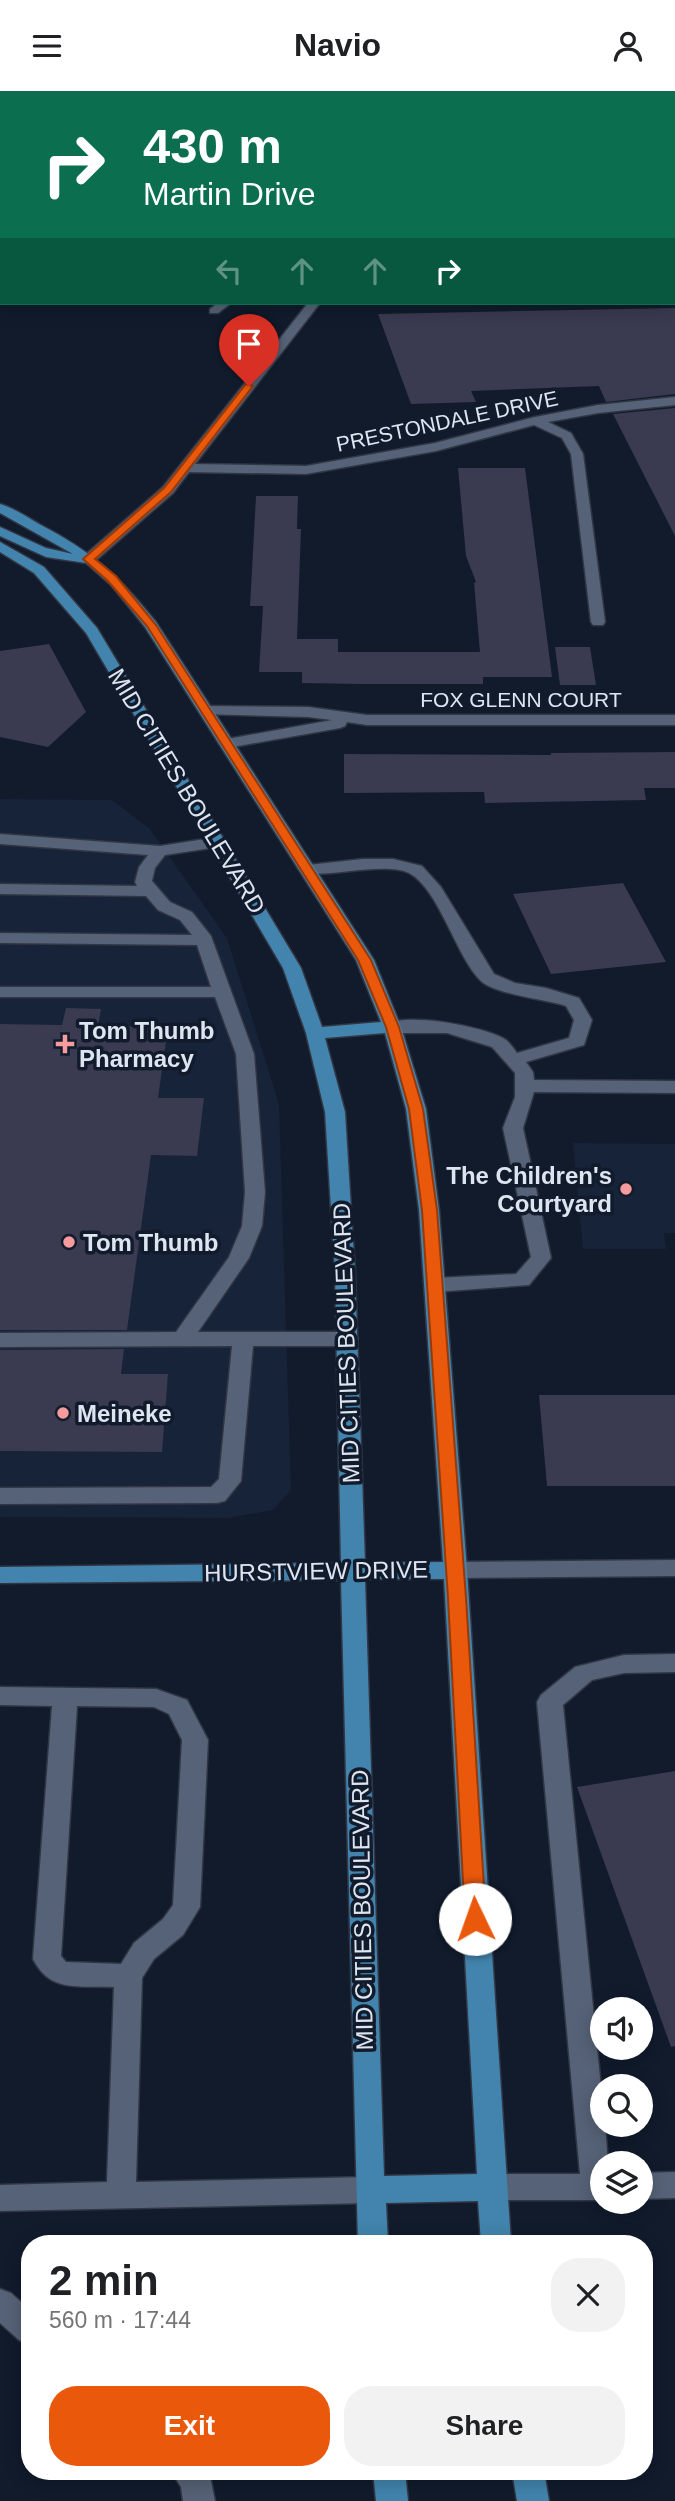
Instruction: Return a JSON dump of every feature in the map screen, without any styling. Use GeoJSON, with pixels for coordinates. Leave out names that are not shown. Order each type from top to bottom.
{"type":"FeatureCollection","features":[{"type":"Feature","properties":{"kind":"main road"},"geometry":{"type":"LineString","coordinates":[[0,507],[89,559],[112,578],[151,625],[365,960],[393,1027],[416,1109],[429,1210],[455,1570],[495,2235]]}},
{"type":"Feature","properties":{"kind":"main road"},"geometry":{"type":"LineString","coordinates":[[0,531],[35,550],[69,558],[89,559]]}},
{"type":"Feature","properties":{"kind":"main road","name":"MID CITIES BOULEVARD"},"geometry":{"type":"LineString","coordinates":[[0,546],[39,570],[92,631],[218,842],[292,968],[315,1033],[335,1112],[343,1211],[373,2235]]}},
{"type":"Feature","properties":{"kind":"main road"},"geometry":{"type":"LineString","coordinates":[[315,1033],[393,1027]]}},
{"type":"Feature","properties":{"kind":"main road","name":"HURSTVIEW DRIVE"},"geometry":{"type":"LineString","coordinates":[[0,1575],[455,1570]]}},
{"type":"Feature","properties":{"kind":"main road"},"geometry":{"type":"LineString","coordinates":[[370,2190],[491,2187]]}},
{"type":"Feature","properties":{"kind":"main road"},"geometry":{"type":"LineString","coordinates":[[390,2480],[392,2501]]}},
{"type":"Feature","properties":{"kind":"main road"},"geometry":{"type":"LineString","coordinates":[[530,2480],[533,2501]]}},
{"type":"Feature","properties":{"kind":"street"},"geometry":{"type":"LineString","coordinates":[[214,310],[222,305]]}},
{"type":"Feature","properties":{"kind":"street"},"geometry":{"type":"LineString","coordinates":[[89,559],[168,490],[312,305]]}},
{"type":"Feature","properties":{"kind":"street","name":"PRESTONDALE DRIVE"},"geometry":{"type":"LineString","coordinates":[[184,468],[318,468],[436,447],[535,421],[598,409],[675,401]]}},
{"type":"Feature","properties":{"kind":"street"},"geometry":{"type":"LineString","coordinates":[[535,421],[567,436],[577,454],[598,622]]}},
{"type":"Feature","properties":{"kind":"street","name":"FOX GLENN COURT"},"geometry":{"type":"LineString","coordinates":[[207,711],[307,712],[366,720],[675,720]]}},
{"type":"Feature","properties":{"kind":"street","name":"FOX GLENN COURT"},"geometry":{"type":"LineString","coordinates":[[227,743],[366,720]]}},
{"type":"Feature","properties":{"kind":"street"},"geometry":{"type":"LineString","coordinates":[[0,839],[160,851],[218,842]]}},
{"type":"Feature","properties":{"kind":"street"},"geometry":{"type":"LineString","coordinates":[[160,851],[147,867],[143,882],[164,907],[186,916],[203,940],[245,1054],[255,1192],[252,1226],[239,1258],[182,1339]]}},
{"type":"Feature","properties":{"kind":"street"},"geometry":{"type":"LineString","coordinates":[[308,870],[393,864],[416,870],[433,887],[487,978],[511,988],[546,993],[573,1002],[583,1020],[577,1041],[513,1060]]}},
{"type":"Feature","properties":{"kind":"street"},"geometry":{"type":"LineString","coordinates":[[0,889],[151,891]]}},
{"type":"Feature","properties":{"kind":"street"},"geometry":{"type":"LineString","coordinates":[[0,938],[203,940]]}},
{"type":"Feature","properties":{"kind":"street"},"geometry":{"type":"LineString","coordinates":[[0,992],[222,992]]}},
{"type":"Feature","properties":{"kind":"street"},"geometry":{"type":"LineString","coordinates":[[393,1027],[449,1027],[499,1043],[524,1072],[526,1097],[513,1128],[541,1258],[522,1280],[435,1286]]}},
{"type":"Feature","properties":{"kind":"street"},"geometry":{"type":"LineString","coordinates":[[525,1086],[675,1087]]}},
{"type":"Feature","properties":{"kind":"street"},"geometry":{"type":"LineString","coordinates":[[0,1496],[217,1495],[230,1481],[243,1339]]}},
{"type":"Feature","properties":{"kind":"street"},"geometry":{"type":"LineString","coordinates":[[0,1340],[347,1339]]}},
{"type":"Feature","properties":{"kind":"street","name":"HURSTVIEW DRIVE"},"geometry":{"type":"LineString","coordinates":[[455,1570],[675,1568]]}},
{"type":"Feature","properties":{"kind":"street"},"geometry":{"type":"LineString","coordinates":[[595,2151],[550,1702],[584,1673],[624,1664],[675,1663]]}},
{"type":"Feature","properties":{"kind":"street"},"geometry":{"type":"LineString","coordinates":[[0,1696],[156,1698],[178,1707],[195,1740],[186,1907],[173,1927],[145,1951],[128,1976],[121,2196]]}},
{"type":"Feature","properties":{"kind":"street"},"geometry":{"type":"LineString","coordinates":[[65,1697],[47,1959],[60,1973],[128,1976]]}},
{"type":"Feature","properties":{"kind":"street"},"geometry":{"type":"LineString","coordinates":[[653,2186],[675,2185]]}},
{"type":"Feature","properties":{"kind":"street"},"geometry":{"type":"LineString","coordinates":[[491,2187],[590,2187]]}},
{"type":"Feature","properties":{"kind":"street"},"geometry":{"type":"LineString","coordinates":[[0,2199],[370,2190]]}},
{"type":"Feature","properties":{"kind":"street"},"geometry":{"type":"LineString","coordinates":[[0,2303],[21,2322]]}},
{"type":"Feature","properties":{"kind":"street"},"geometry":{"type":"LineString","coordinates":[[196,2480],[199,2501]]}},
{"type":"Feature","properties":{"kind":"shaded area"},"geometry":{"type":"Polygon","coordinates":[[[0,799],[112,800],[149,828],[227,938],[279,1104],[291,1490],[273,1510],[228,1518],[0,1517],[0,799]]]}},
{"type":"Feature","properties":{"kind":"shaded area","name":"The Children's Courtyard"},"geometry":{"type":"Polygon","coordinates":[[[573,1143],[675,1144],[675,1233],[664,1233],[666,1249],[583,1249],[573,1143]]]}},
{"type":"Feature","properties":{"kind":"building"},"geometry":{"type":"Polygon","coordinates":[[[675,308],[675,394],[606,402],[599,386],[471,391],[476,402],[411,404],[378,314],[675,308]]]}},
{"type":"Feature","properties":{"kind":"building"},"geometry":{"type":"Polygon","coordinates":[[[675,408],[675,536],[613,414],[675,408]]]}},
{"type":"Feature","properties":{"kind":"building"},"geometry":{"type":"Polygon","coordinates":[[[458,468],[525,468],[552,677],[483,677],[483,684],[360,684],[302,683],[302,672],[259,672],[263,606],[250,606],[256,496],[298,496],[297,529],[301,529],[297,639],[338,639],[338,652],[480,652],[476,582],[466,556],[458,468]]]}},
{"type":"Feature","properties":{"kind":"building"},"geometry":{"type":"Polygon","coordinates":[[[49,644],[86,712],[48,747],[0,737],[0,651],[49,644]]]}},
{"type":"Feature","properties":{"kind":"building"},"geometry":{"type":"Polygon","coordinates":[[[555,647],[590,647],[596,685],[560,685],[555,647]]]}},
{"type":"Feature","properties":{"kind":"building"},"geometry":{"type":"Polygon","coordinates":[[[675,752],[675,788],[644,788],[646,800],[485,803],[484,792],[344,793],[344,754],[551,755],[675,752]]]}},
{"type":"Feature","properties":{"kind":"building"},"geometry":{"type":"Polygon","coordinates":[[[623,883],[666,962],[551,974],[513,894],[623,883]]]}},
{"type":"Feature","properties":{"kind":"building","name":"Tom Thumb"},"geometry":{"type":"Polygon","coordinates":[[[66,1008],[101,1009],[98,1026],[168,1027],[158,1098],[204,1098],[197,1156],[151,1155],[127,1330],[0,1330],[0,1024],[62,1025],[66,1008]]]}},
{"type":"Feature","properties":{"kind":"building"},"geometry":{"type":"Polygon","coordinates":[[[124,1349],[121,1374],[168,1374],[162,1452],[0,1451],[0,1350],[124,1349]]]}},
{"type":"Feature","properties":{"kind":"building"},"geometry":{"type":"Polygon","coordinates":[[[539,1395],[675,1395],[675,1486],[547,1486],[539,1395]]]}},
{"type":"Feature","properties":{"kind":"building"},"geometry":{"type":"Polygon","coordinates":[[[675,1771],[675,2046],[671,2047],[577,1787],[675,1771]]]}},
{"type":"Feature","properties":{"kind":"place","name":"Tom Thumb Pharmacy"},"geometry":{"type":"Point","coordinates":[65,1044]}},
{"type":"Feature","properties":{"kind":"place","name":"The Children's Courtyard"},"geometry":{"type":"Point","coordinates":[626,1189]}},
{"type":"Feature","properties":{"kind":"place","name":"Tom Thumb"},"geometry":{"type":"Point","coordinates":[69,1242]}},
{"type":"Feature","properties":{"kind":"place","name":"Meineke"},"geometry":{"type":"Point","coordinates":[63,1413]}},
{"type":"Feature","properties":{"kind":"route"},"geometry":{"type":"LineString","coordinates":[[249,386],[168,490],[89,559],[112,578],[151,625],[207,711],[365,960],[393,1027],[416,1109],[429,1210],[457,1598],[475,1919]]}}]}
